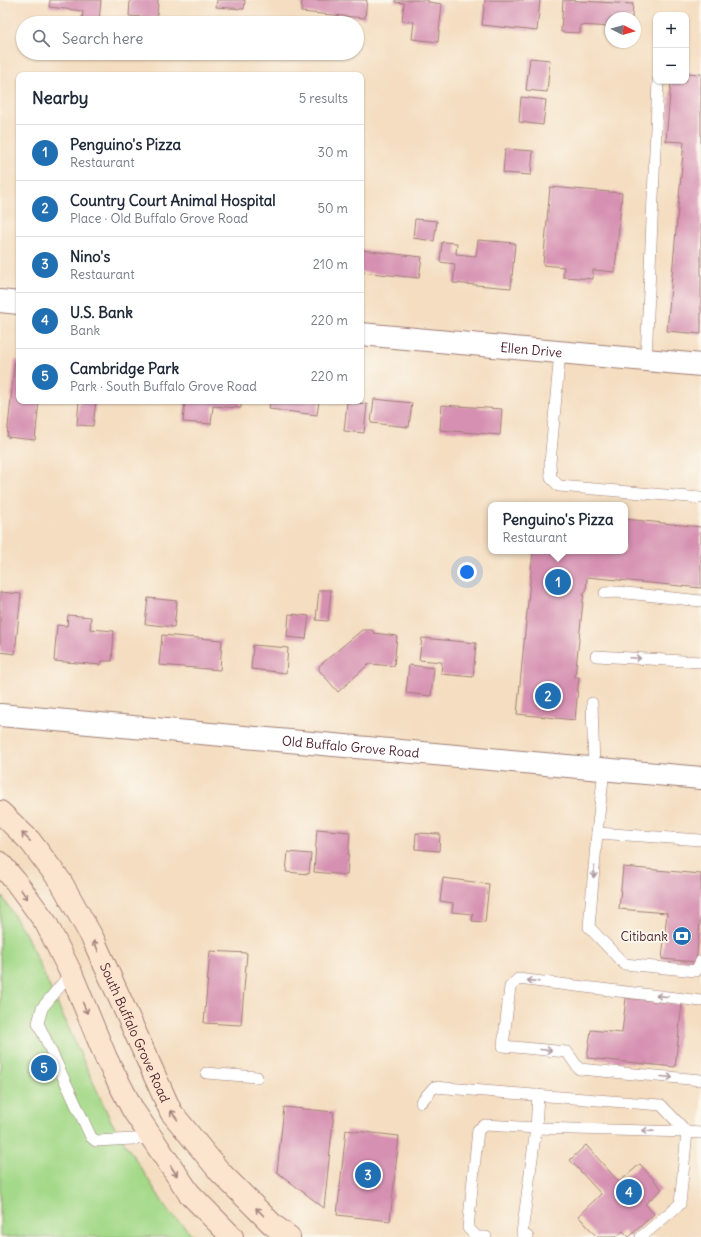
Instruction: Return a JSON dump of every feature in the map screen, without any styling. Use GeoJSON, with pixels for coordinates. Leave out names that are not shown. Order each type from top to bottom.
{"type":"FeatureCollection","features":[{"type":"Feature","properties":{"kind":"main road","name":"South Buffalo Grove Road"},"geometry":{"type":"LineString","coordinates":[[0,812],[30,840],[61,882],[92,939],[171,1112],[220,1172],[273,1225],[290,1237]]}},
{"type":"Feature","properties":{"kind":"main road"},"geometry":{"type":"LineString","coordinates":[[0,863],[46,923],[71,973],[106,1058],[133,1110],[188,1193],[232,1237]]}},
{"type":"Feature","properties":{"kind":"street"},"geometry":{"type":"LineString","coordinates":[[0,301],[16,303]]}},
{"type":"Feature","properties":{"kind":"street","name":"Ellen Drive"},"geometry":{"type":"LineString","coordinates":[[364,334],[701,365]]}},
{"type":"Feature","properties":{"kind":"street","name":"Old Buffalo Grove Road"},"geometry":{"type":"LineString","coordinates":[[0,715],[701,778]]}},
{"type":"Feature","properties":{"kind":"lane"},"geometry":{"type":"LineString","coordinates":[[646,360],[658,84]]}},
{"type":"Feature","properties":{"kind":"lane"},"geometry":{"type":"LineString","coordinates":[[560,352],[550,463],[552,478],[559,486],[701,498]]}},
{"type":"Feature","properties":{"kind":"lane"},"geometry":{"type":"LineString","coordinates":[[605,593],[617,592],[701,601]]}},
{"type":"Feature","properties":{"kind":"lane"},"geometry":{"type":"LineString","coordinates":[[596,656],[701,662]]}},
{"type":"Feature","properties":{"kind":"lane"},"geometry":{"type":"LineString","coordinates":[[592,703],[599,768],[597,833],[589,927],[624,964],[696,971],[701,961]]}},
{"type":"Feature","properties":{"kind":"lane"},"geometry":{"type":"LineString","coordinates":[[597,833],[701,840]]}},
{"type":"Feature","properties":{"kind":"lane"},"geometry":{"type":"LineString","coordinates":[[71,973],[42,1008],[38,1023],[91,1137],[96,1141],[152,1138]]}},
{"type":"Feature","properties":{"kind":"lane"},"geometry":{"type":"LineString","coordinates":[[701,1001],[518,979],[510,987],[503,1046],[566,1052],[579,1069],[701,1080]]}},
{"type":"Feature","properties":{"kind":"lane"},"geometry":{"type":"LineString","coordinates":[[206,1073],[257,1077]]}},
{"type":"Feature","properties":{"kind":"lane"},"geometry":{"type":"LineString","coordinates":[[421,1102],[434,1087],[661,1105],[687,1132],[680,1204],[641,1237]]}},
{"type":"Feature","properties":{"kind":"lane"},"geometry":{"type":"LineString","coordinates":[[521,1236],[536,1128],[538,1095]]}},
{"type":"Feature","properties":{"kind":"lane"},"geometry":{"type":"LineString","coordinates":[[486,1237],[477,1237],[468,1228],[478,1130],[485,1125],[701,1133]]}},
{"type":"Feature","properties":{"kind":"green space"},"geometry":{"type":"Polygon","coordinates":[[[2,896],[26,935],[111,1121],[169,1212],[195,1237],[0,1237],[0,917],[2,896]]]}},
{"type":"Feature","properties":{"kind":"building"},"geometry":{"type":"Polygon","coordinates":[[[50,0],[101,0],[99,16],[82,16],[83,11],[49,7],[50,0]]]}},
{"type":"Feature","properties":{"kind":"building"},"geometry":{"type":"Polygon","coordinates":[[[130,0],[158,0],[157,16],[129,16],[130,0]]]}},
{"type":"Feature","properties":{"kind":"building"},"geometry":{"type":"Polygon","coordinates":[[[217,0],[245,0],[244,9],[216,7],[217,0]]]}},
{"type":"Feature","properties":{"kind":"building"},"geometry":{"type":"Polygon","coordinates":[[[302,0],[367,0],[365,18],[364,16],[344,16],[301,12],[302,0]]]}},
{"type":"Feature","properties":{"kind":"building"},"geometry":{"type":"Polygon","coordinates":[[[395,0],[428,0],[428,2],[442,4],[438,42],[412,39],[414,22],[402,21],[404,3],[395,2],[395,0]]]}},
{"type":"Feature","properties":{"kind":"building"},"geometry":{"type":"Polygon","coordinates":[[[485,0],[540,0],[537,31],[482,25],[485,0]]]}},
{"type":"Feature","properties":{"kind":"building"},"geometry":{"type":"Polygon","coordinates":[[[563,0],[633,4],[632,12],[605,12],[605,27],[580,25],[580,33],[561,32],[563,0]]]}},
{"type":"Feature","properties":{"kind":"building"},"geometry":{"type":"Polygon","coordinates":[[[530,58],[550,60],[547,92],[526,90],[530,58]]]}},
{"type":"Feature","properties":{"kind":"building"},"geometry":{"type":"Polygon","coordinates":[[[689,73],[701,74],[701,334],[667,331],[684,142],[666,141],[671,84],[689,84],[689,73]]]}},
{"type":"Feature","properties":{"kind":"building"},"geometry":{"type":"Polygon","coordinates":[[[521,97],[546,100],[543,125],[519,122],[521,97]]]}},
{"type":"Feature","properties":{"kind":"building"},"geometry":{"type":"Polygon","coordinates":[[[505,149],[533,151],[531,175],[503,173],[505,149]]]}},
{"type":"Feature","properties":{"kind":"building"},"geometry":{"type":"Polygon","coordinates":[[[550,187],[622,193],[615,272],[593,270],[593,279],[563,277],[564,267],[543,265],[550,187]]]}},
{"type":"Feature","properties":{"kind":"building"},"geometry":{"type":"Polygon","coordinates":[[[415,219],[437,221],[434,241],[413,238],[415,219]]]}},
{"type":"Feature","properties":{"kind":"building"},"geometry":{"type":"Polygon","coordinates":[[[478,240],[515,243],[511,288],[453,283],[455,264],[440,262],[442,242],[457,243],[456,254],[476,256],[478,240]]]}},
{"type":"Feature","properties":{"kind":"building"},"geometry":{"type":"Polygon","coordinates":[[[364,250],[422,257],[419,278],[364,272],[364,250]]]}},
{"type":"Feature","properties":{"kind":"building"},"geometry":{"type":"Polygon","coordinates":[[[15,360],[16,404],[39,404],[35,440],[7,437],[15,360]]]}},
{"type":"Feature","properties":{"kind":"building"},"geometry":{"type":"Polygon","coordinates":[[[374,399],[412,403],[409,427],[371,423],[374,399]]]}},
{"type":"Feature","properties":{"kind":"building"},"geometry":{"type":"Polygon","coordinates":[[[79,404],[96,404],[93,426],[77,425],[79,404]]]}},
{"type":"Feature","properties":{"kind":"building"},"geometry":{"type":"Polygon","coordinates":[[[185,404],[241,404],[241,408],[213,406],[211,424],[183,422],[185,404]]]}},
{"type":"Feature","properties":{"kind":"building"},"geometry":{"type":"Polygon","coordinates":[[[270,404],[319,404],[317,415],[269,409],[270,404]]]}},
{"type":"Feature","properties":{"kind":"building"},"geometry":{"type":"Polygon","coordinates":[[[347,404],[367,404],[364,433],[344,431],[347,404]]]}},
{"type":"Feature","properties":{"kind":"building"},"geometry":{"type":"Polygon","coordinates":[[[442,405],[502,409],[500,435],[440,430],[442,405]]]}},
{"type":"Feature","properties":{"kind":"building"},"geometry":{"type":"Polygon","coordinates":[[[628,519],[701,527],[701,588],[587,577],[575,677],[579,677],[575,720],[517,714],[533,554],[628,554],[628,519]]]}},
{"type":"Feature","properties":{"kind":"building"},"geometry":{"type":"Polygon","coordinates":[[[319,590],[331,590],[328,621],[316,620],[319,590]]]}},
{"type":"Feature","properties":{"kind":"building"},"geometry":{"type":"Polygon","coordinates":[[[0,592],[21,594],[15,654],[0,652],[0,592]]]}},
{"type":"Feature","properties":{"kind":"building"},"geometry":{"type":"Polygon","coordinates":[[[148,598],[177,601],[174,627],[145,624],[148,598]]]}},
{"type":"Feature","properties":{"kind":"building"},"geometry":{"type":"Polygon","coordinates":[[[289,614],[309,616],[306,639],[287,637],[289,614]]]}},
{"type":"Feature","properties":{"kind":"building"},"geometry":{"type":"Polygon","coordinates":[[[68,615],[91,617],[90,629],[114,631],[112,661],[102,661],[101,665],[54,661],[57,625],[67,626],[68,615]]]}},
{"type":"Feature","properties":{"kind":"building"},"geometry":{"type":"Polygon","coordinates":[[[362,630],[372,630],[374,633],[397,636],[394,666],[369,664],[338,692],[319,670],[319,666],[362,630]]]}},
{"type":"Feature","properties":{"kind":"building"},"geometry":{"type":"Polygon","coordinates":[[[162,635],[222,640],[220,670],[159,665],[162,635]]]}},
{"type":"Feature","properties":{"kind":"building"},"geometry":{"type":"Polygon","coordinates":[[[422,638],[476,643],[473,677],[441,674],[442,662],[419,660],[422,638]]]}},
{"type":"Feature","properties":{"kind":"building"},"geometry":{"type":"Polygon","coordinates":[[[253,645],[288,648],[286,673],[251,669],[253,645]]]}},
{"type":"Feature","properties":{"kind":"building"},"geometry":{"type":"Polygon","coordinates":[[[409,665],[434,668],[431,696],[406,693],[409,665]]]}},
{"type":"Feature","properties":{"kind":"building"},"geometry":{"type":"Polygon","coordinates":[[[317,829],[350,832],[347,875],[314,872],[317,829]]]}},
{"type":"Feature","properties":{"kind":"building"},"geometry":{"type":"Polygon","coordinates":[[[416,833],[440,834],[439,851],[415,849],[416,833]]]}},
{"type":"Feature","properties":{"kind":"building"},"geometry":{"type":"Polygon","coordinates":[[[288,852],[311,854],[309,874],[286,872],[288,852]]]}},
{"type":"Feature","properties":{"kind":"building","name":"Citibank"},"geometry":{"type":"Polygon","coordinates":[[[623,867],[701,874],[701,913],[696,962],[662,959],[667,913],[619,909],[623,867]]]}},
{"type":"Feature","properties":{"kind":"building"},"geometry":{"type":"Polygon","coordinates":[[[443,878],[489,884],[485,922],[472,921],[473,914],[452,912],[453,903],[440,901],[443,878]]]}},
{"type":"Feature","properties":{"kind":"building"},"geometry":{"type":"Polygon","coordinates":[[[210,951],[247,953],[241,1025],[204,1023],[210,951]]]}},
{"type":"Feature","properties":{"kind":"building"},"geometry":{"type":"Polygon","coordinates":[[[626,998],[682,1004],[675,1067],[587,1058],[591,1030],[622,1033],[626,998]]]}},
{"type":"Feature","properties":{"kind":"building"},"geometry":{"type":"Polygon","coordinates":[[[284,1107],[334,1112],[324,1208],[277,1172],[284,1107]]]}},
{"type":"Feature","properties":{"kind":"building"},"geometry":{"type":"Polygon","coordinates":[[[346,1130],[399,1136],[390,1221],[337,1215],[346,1130]]]}},
{"type":"Feature","properties":{"kind":"building"},"geometry":{"type":"Polygon","coordinates":[[[586,1145],[619,1182],[640,1164],[662,1189],[645,1204],[654,1214],[629,1237],[623,1231],[616,1237],[597,1237],[578,1216],[601,1194],[570,1160],[586,1145]]]}},
{"type":"Feature","properties":{"kind":"place","name":"Penguino's Pizza"},"geometry":{"type":"Point","coordinates":[558,582]}},
{"type":"Feature","properties":{"kind":"place","name":"Country Court Animal Hospital"},"geometry":{"type":"Point","coordinates":[548,696]}},
{"type":"Feature","properties":{"kind":"place","name":"Citibank"},"geometry":{"type":"Point","coordinates":[682,936]}},
{"type":"Feature","properties":{"kind":"place","name":"Cambridge Park"},"geometry":{"type":"Point","coordinates":[44,1068]}},
{"type":"Feature","properties":{"kind":"place","name":"Nino's"},"geometry":{"type":"Point","coordinates":[368,1175]}},
{"type":"Feature","properties":{"kind":"place","name":"U.S. Bank"},"geometry":{"type":"Point","coordinates":[629,1192]}}]}
